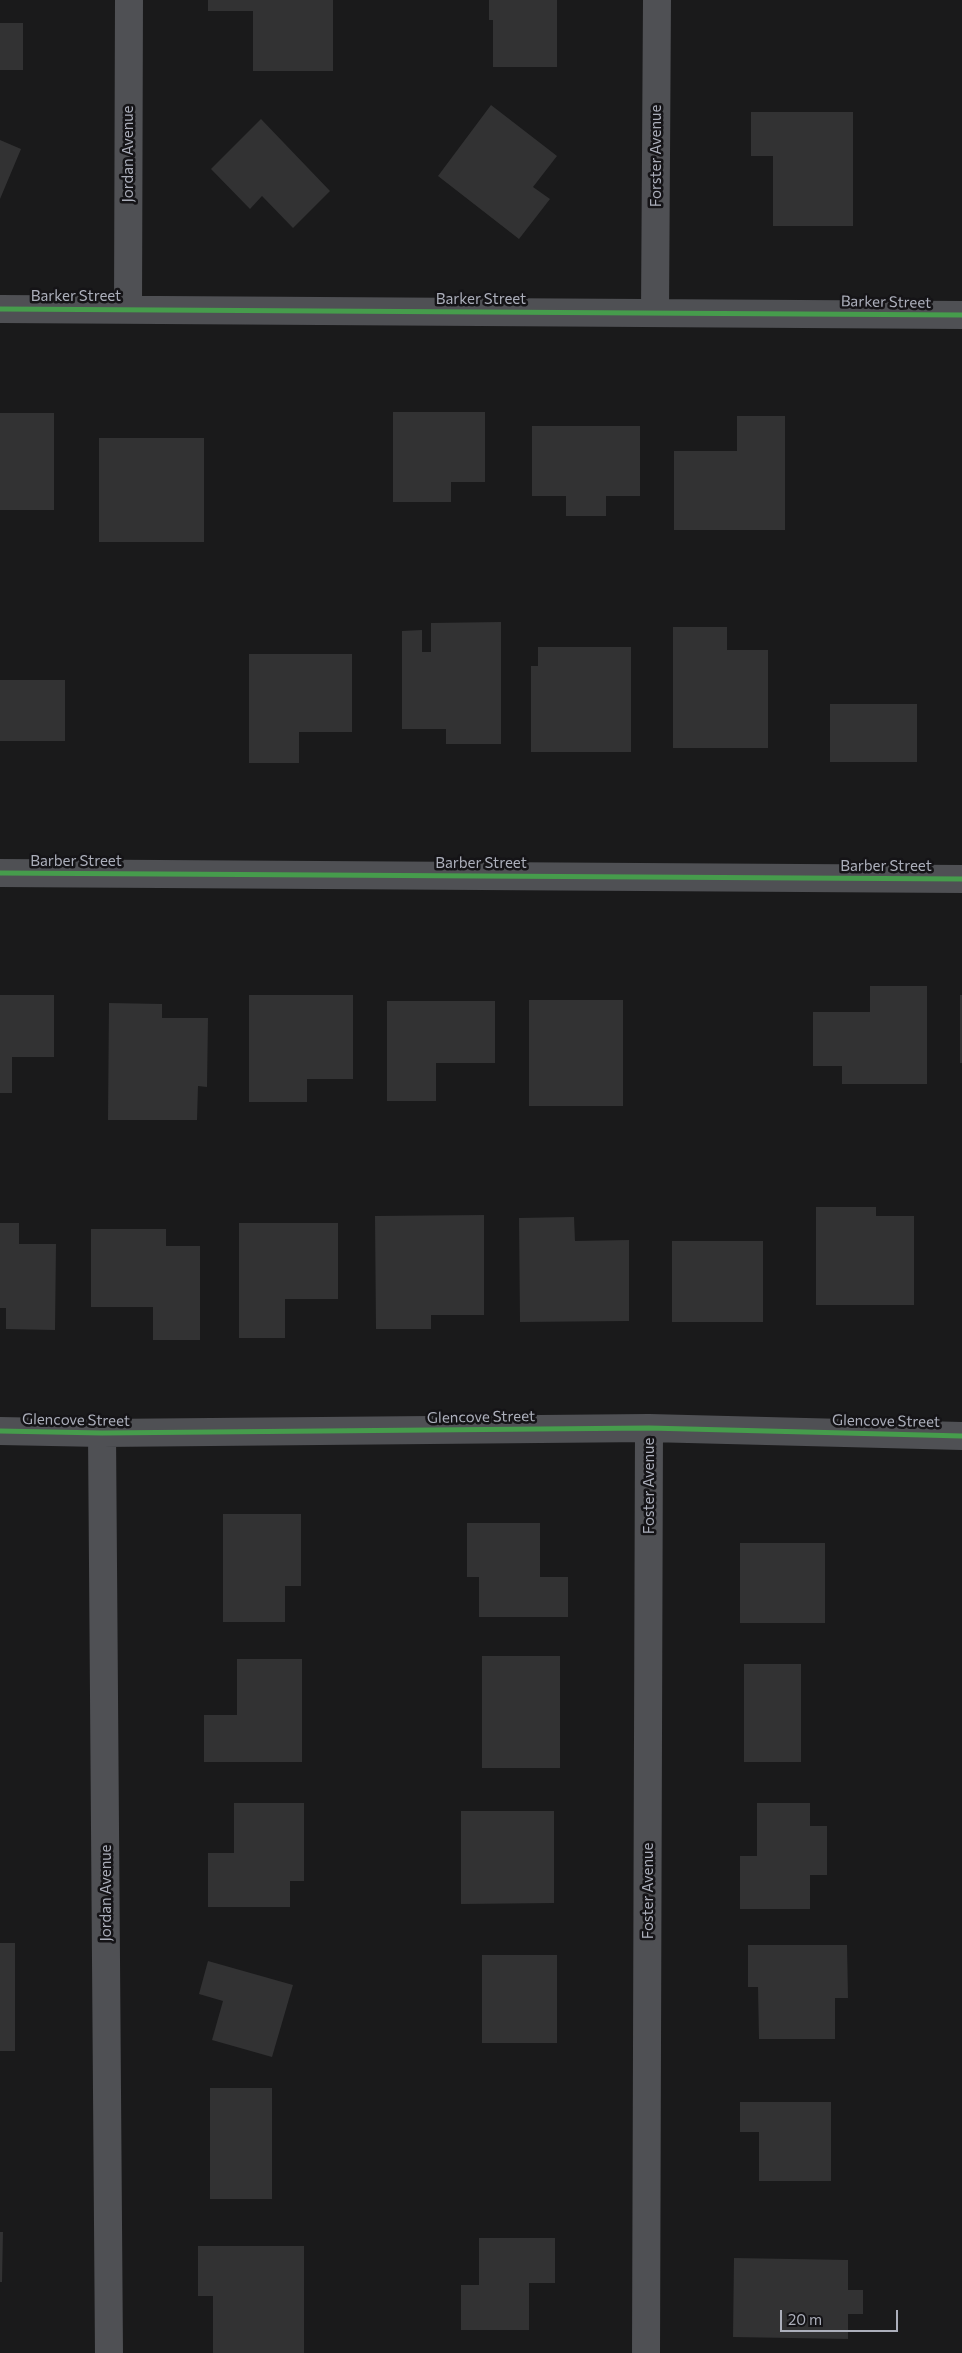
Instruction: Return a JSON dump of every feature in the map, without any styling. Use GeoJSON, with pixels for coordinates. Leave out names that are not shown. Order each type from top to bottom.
{"type":"FeatureCollection","features":[{"type":"Feature","properties":{"kind":"street","name":"Jordan Avenue"},"geometry":{"type":"LineString","coordinates":[[128,309],[129,0]]}},
{"type":"Feature","properties":{"kind":"street","name":"Forster Avenue"},"geometry":{"type":"LineString","coordinates":[[655,312],[657,0]]}},
{"type":"Feature","properties":{"kind":"street","name":"Barker Street"},"geometry":{"type":"LineString","coordinates":[[0,309],[962,315]]}},
{"type":"Feature","properties":{"kind":"street","name":"Barber Street"},"geometry":{"type":"LineString","coordinates":[[0,873],[962,878]]}},
{"type":"Feature","properties":{"kind":"street","name":"Glencove Street"},"geometry":{"type":"LineString","coordinates":[[0,1431],[102,1433],[649,1428],[962,1436]]}},
{"type":"Feature","properties":{"kind":"street","name":"Foster Avenue"},"geometry":{"type":"LineString","coordinates":[[646,2353],[649,1428]]}},
{"type":"Feature","properties":{"kind":"street","name":"Jordan Avenue"},"geometry":{"type":"LineString","coordinates":[[102,1433],[109,2353]]}},
{"type":"Feature","properties":{"kind":"building"},"geometry":{"type":"Polygon","coordinates":[[[208,0],[333,0],[333,71],[253,71],[253,11],[208,11],[208,0]]]}},
{"type":"Feature","properties":{"kind":"building"},"geometry":{"type":"Polygon","coordinates":[[[489,0],[557,0],[557,67],[493,67],[493,20],[489,20],[489,0]]]}},
{"type":"Feature","properties":{"kind":"building"},"geometry":{"type":"Polygon","coordinates":[[[0,23],[23,23],[23,70],[0,70],[0,23]]]}},
{"type":"Feature","properties":{"kind":"building"},"geometry":{"type":"Polygon","coordinates":[[[491,105],[557,156],[533,187],[550,199],[519,239],[438,176],[491,105]]]}},
{"type":"Feature","properties":{"kind":"building"},"geometry":{"type":"Polygon","coordinates":[[[751,112],[853,112],[853,226],[773,226],[773,156],[751,156],[751,112]]]}},
{"type":"Feature","properties":{"kind":"building"},"geometry":{"type":"Polygon","coordinates":[[[261,119],[330,191],[293,228],[262,196],[250,209],[211,169],[261,119]]]}},
{"type":"Feature","properties":{"kind":"building"},"geometry":{"type":"Polygon","coordinates":[[[0,140],[21,149],[0,199],[0,140]]]}},
{"type":"Feature","properties":{"kind":"building"},"geometry":{"type":"Polygon","coordinates":[[[393,412],[485,412],[485,482],[451,482],[451,502],[393,502],[393,412]]]}},
{"type":"Feature","properties":{"kind":"building"},"geometry":{"type":"Polygon","coordinates":[[[0,413],[54,413],[54,510],[0,510],[0,413]]]}},
{"type":"Feature","properties":{"kind":"building"},"geometry":{"type":"Polygon","coordinates":[[[737,416],[785,416],[785,530],[674,530],[674,451],[737,451],[737,416]]]}},
{"type":"Feature","properties":{"kind":"building"},"geometry":{"type":"Polygon","coordinates":[[[532,426],[640,426],[640,496],[606,496],[606,516],[566,516],[566,496],[532,496],[532,426]]]}},
{"type":"Feature","properties":{"kind":"building"},"geometry":{"type":"Polygon","coordinates":[[[99,438],[204,438],[204,542],[99,542],[99,438]]]}},
{"type":"Feature","properties":{"kind":"building"},"geometry":{"type":"Polygon","coordinates":[[[501,622],[501,744],[446,744],[446,729],[402,729],[402,631],[422,630],[422,652],[431,652],[431,623],[501,622]]]}},
{"type":"Feature","properties":{"kind":"building"},"geometry":{"type":"Polygon","coordinates":[[[673,627],[727,627],[727,650],[768,650],[768,748],[673,748],[673,627]]]}},
{"type":"Feature","properties":{"kind":"building"},"geometry":{"type":"Polygon","coordinates":[[[538,647],[631,647],[631,752],[531,752],[531,666],[538,666],[538,647]]]}},
{"type":"Feature","properties":{"kind":"building"},"geometry":{"type":"Polygon","coordinates":[[[249,654],[352,654],[352,732],[299,732],[299,763],[249,763],[249,654]]]}},
{"type":"Feature","properties":{"kind":"building"},"geometry":{"type":"Polygon","coordinates":[[[0,680],[65,680],[65,741],[0,741],[0,680]]]}},
{"type":"Feature","properties":{"kind":"building"},"geometry":{"type":"Polygon","coordinates":[[[830,704],[917,704],[917,762],[830,762],[830,704]]]}},
{"type":"Feature","properties":{"kind":"building"},"geometry":{"type":"Polygon","coordinates":[[[870,986],[927,986],[927,1084],[842,1084],[842,1066],[813,1066],[813,1012],[870,1012],[870,986]]]}},
{"type":"Feature","properties":{"kind":"building"},"geometry":{"type":"Polygon","coordinates":[[[0,995],[54,995],[54,1057],[12,1057],[12,1093],[0,1093],[0,995]]]}},
{"type":"Feature","properties":{"kind":"building"},"geometry":{"type":"Polygon","coordinates":[[[249,995],[353,995],[353,1079],[307,1079],[307,1102],[249,1102],[249,995]]]}},
{"type":"Feature","properties":{"kind":"building"},"geometry":{"type":"Polygon","coordinates":[[[960,995],[962,995],[962,1063],[960,1063],[960,995]]]}},
{"type":"Feature","properties":{"kind":"building"},"geometry":{"type":"Polygon","coordinates":[[[529,1000],[623,1000],[623,1106],[529,1106],[529,1000]]]}},
{"type":"Feature","properties":{"kind":"building"},"geometry":{"type":"Polygon","coordinates":[[[387,1001],[495,1001],[495,1063],[436,1063],[436,1101],[387,1101],[387,1001]]]}},
{"type":"Feature","properties":{"kind":"building"},"geometry":{"type":"Polygon","coordinates":[[[109,1003],[162,1004],[162,1018],[208,1018],[207,1087],[198,1086],[197,1120],[108,1120],[109,1003]]]}},
{"type":"Feature","properties":{"kind":"building"},"geometry":{"type":"Polygon","coordinates":[[[816,1207],[876,1207],[876,1216],[914,1216],[914,1305],[816,1305],[816,1207]]]}},
{"type":"Feature","properties":{"kind":"building"},"geometry":{"type":"Polygon","coordinates":[[[484,1215],[484,1315],[431,1315],[431,1329],[376,1329],[375,1216],[484,1215]]]}},
{"type":"Feature","properties":{"kind":"building"},"geometry":{"type":"Polygon","coordinates":[[[574,1217],[575,1241],[629,1240],[629,1321],[520,1322],[519,1218],[574,1217]]]}},
{"type":"Feature","properties":{"kind":"building"},"geometry":{"type":"Polygon","coordinates":[[[0,1223],[19,1223],[19,1244],[56,1244],[55,1330],[6,1329],[6,1308],[0,1308],[0,1223]]]}},
{"type":"Feature","properties":{"kind":"building"},"geometry":{"type":"Polygon","coordinates":[[[239,1223],[338,1223],[338,1299],[285,1299],[285,1338],[239,1338],[239,1223]]]}},
{"type":"Feature","properties":{"kind":"building"},"geometry":{"type":"Polygon","coordinates":[[[91,1229],[166,1229],[166,1246],[200,1246],[200,1340],[153,1340],[153,1307],[91,1307],[91,1229]]]}},
{"type":"Feature","properties":{"kind":"building"},"geometry":{"type":"Polygon","coordinates":[[[672,1241],[763,1241],[763,1322],[672,1322],[672,1241]]]}},
{"type":"Feature","properties":{"kind":"building"},"geometry":{"type":"Polygon","coordinates":[[[223,1514],[301,1514],[301,1586],[285,1586],[285,1622],[223,1622],[223,1514]]]}},
{"type":"Feature","properties":{"kind":"building"},"geometry":{"type":"Polygon","coordinates":[[[467,1523],[540,1523],[540,1577],[568,1577],[568,1617],[479,1617],[479,1577],[467,1577],[467,1523]]]}},
{"type":"Feature","properties":{"kind":"building"},"geometry":{"type":"Polygon","coordinates":[[[740,1543],[825,1543],[825,1623],[740,1623],[740,1543]]]}},
{"type":"Feature","properties":{"kind":"building"},"geometry":{"type":"Polygon","coordinates":[[[482,1656],[560,1656],[560,1768],[482,1768],[482,1656]]]}},
{"type":"Feature","properties":{"kind":"building"},"geometry":{"type":"Polygon","coordinates":[[[237,1659],[302,1659],[302,1762],[204,1762],[204,1715],[237,1715],[237,1659]]]}},
{"type":"Feature","properties":{"kind":"building"},"geometry":{"type":"Polygon","coordinates":[[[744,1664],[801,1664],[801,1762],[744,1762],[744,1664]]]}},
{"type":"Feature","properties":{"kind":"building"},"geometry":{"type":"Polygon","coordinates":[[[234,1803],[304,1803],[304,1881],[290,1881],[290,1907],[208,1907],[208,1853],[234,1853],[234,1803]]]}},
{"type":"Feature","properties":{"kind":"building"},"geometry":{"type":"Polygon","coordinates":[[[757,1803],[810,1803],[810,1826],[827,1826],[827,1875],[810,1875],[810,1909],[740,1909],[740,1856],[757,1856],[757,1803]]]}},
{"type":"Feature","properties":{"kind":"building"},"geometry":{"type":"Polygon","coordinates":[[[461,1811],[554,1811],[554,1903],[461,1904],[461,1811]]]}},
{"type":"Feature","properties":{"kind":"building"},"geometry":{"type":"Polygon","coordinates":[[[0,1943],[15,1943],[15,2051],[0,2051],[0,1943]]]}},
{"type":"Feature","properties":{"kind":"building"},"geometry":{"type":"Polygon","coordinates":[[[748,1945],[847,1945],[848,1998],[835,1998],[835,2039],[759,2039],[758,1987],[748,1987],[748,1945]]]}},
{"type":"Feature","properties":{"kind":"building"},"geometry":{"type":"Polygon","coordinates":[[[482,1955],[557,1955],[557,2043],[482,2043],[482,1955]]]}},
{"type":"Feature","properties":{"kind":"building"},"geometry":{"type":"Polygon","coordinates":[[[208,1961],[293,1985],[272,2057],[212,2040],[223,2001],[199,1994],[208,1961]]]}},
{"type":"Feature","properties":{"kind":"building"},"geometry":{"type":"Polygon","coordinates":[[[210,2088],[272,2088],[272,2199],[210,2199],[210,2088]]]}},
{"type":"Feature","properties":{"kind":"building"},"geometry":{"type":"Polygon","coordinates":[[[740,2102],[831,2102],[831,2181],[759,2181],[759,2132],[740,2132],[740,2102]]]}},
{"type":"Feature","properties":{"kind":"building"},"geometry":{"type":"Polygon","coordinates":[[[0,2232],[3,2232],[2,2282],[0,2282],[0,2232]]]}},
{"type":"Feature","properties":{"kind":"building"},"geometry":{"type":"Polygon","coordinates":[[[479,2238],[555,2238],[555,2283],[529,2283],[529,2330],[461,2330],[461,2285],[479,2285],[479,2238]]]}},
{"type":"Feature","properties":{"kind":"building"},"geometry":{"type":"Polygon","coordinates":[[[198,2246],[304,2246],[304,2353],[213,2353],[213,2296],[198,2296],[198,2246]]]}},
{"type":"Feature","properties":{"kind":"building"},"geometry":{"type":"Polygon","coordinates":[[[734,2258],[848,2260],[848,2290],[863,2290],[863,2314],[848,2314],[848,2339],[733,2337],[734,2258]]]}},
{"type":"Feature","properties":{"kind":"cycle path"},"geometry":{"type":"LineString","coordinates":[[0,309],[962,315]]}},
{"type":"Feature","properties":{"kind":"cycle path"},"geometry":{"type":"LineString","coordinates":[[0,873],[962,879]]}},
{"type":"Feature","properties":{"kind":"cycle path"},"geometry":{"type":"LineString","coordinates":[[0,1431],[102,1433],[649,1428],[962,1436]]}}]}
